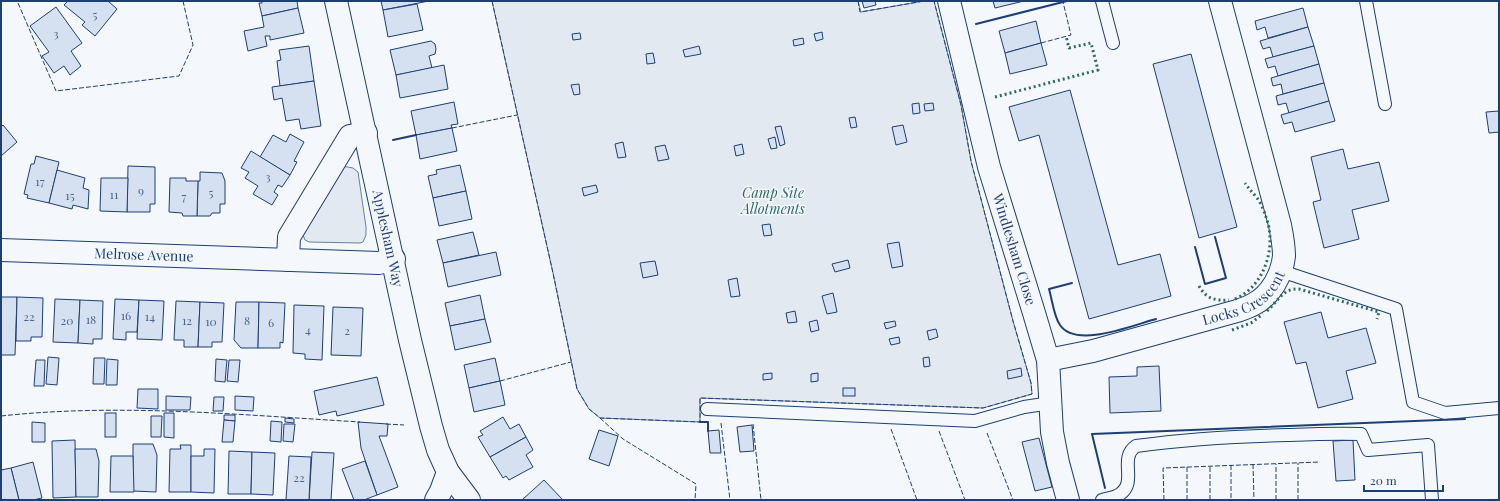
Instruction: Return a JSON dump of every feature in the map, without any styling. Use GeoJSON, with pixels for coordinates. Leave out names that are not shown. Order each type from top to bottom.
{"type":"FeatureCollection","features":[{"type":"Feature","properties":{"kind":"street","name":"Applesham Way"},"geometry":{"type":"LineString","coordinates":[[336,1],[394,259],[410,340],[429,418],[438,450],[448,472],[469,500]]}},
{"type":"Feature","properties":{"kind":"street","name":"Windlesham Close"},"geometry":{"type":"LineString","coordinates":[[949,1],[989,167],[1048,360],[1052,432],[1058,463],[1068,500]]}},
{"type":"Feature","properties":{"kind":"street","name":"Locks Crescent"},"geometry":{"type":"LineString","coordinates":[[1048,360],[1093,351],[1237,311],[1255,304],[1262,298],[1272,288],[1281,271],[1284,256],[1280,225],[1220,1]]}},
{"type":"Feature","properties":{"kind":"street"},"geometry":{"type":"LineString","coordinates":[[288,260],[289,237],[350,136],[366,133]]}},
{"type":"Feature","properties":{"kind":"street","name":"Melrose Avenue"},"geometry":{"type":"LineString","coordinates":[[1,250],[379,263],[394,259]]}},
{"type":"Feature","properties":{"kind":"street"},"geometry":{"type":"LineString","coordinates":[[436,500],[448,472]]}},
{"type":"Feature","properties":{"kind":"lane"},"geometry":{"type":"LineString","coordinates":[[1102,1],[1113,43]]}},
{"type":"Feature","properties":{"kind":"lane"},"geometry":{"type":"LineString","coordinates":[[1366,1],[1386,104]]}},
{"type":"Feature","properties":{"kind":"lane"},"geometry":{"type":"LineString","coordinates":[[1281,271],[1396,309],[1412,402],[1445,413],[1499,408]]}},
{"type":"Feature","properties":{"kind":"lane"},"geometry":{"type":"LineString","coordinates":[[707,408],[975,421],[1024,407],[1051,402]]}},
{"type":"Feature","properties":{"kind":"lane"},"geometry":{"type":"LineString","coordinates":[[1102,500],[1116,496],[1125,490],[1129,478],[1128,455],[1132,448],[1136,446],[1171,441],[1251,436],[1345,433],[1362,434],[1368,450],[1428,445],[1432,500]]}},
{"type":"Feature","properties":{"kind":"green space","name":"Camp Site Allotments"},"geometry":{"type":"Polygon","coordinates":[[[492,1],[858,1],[861,12],[924,1],[934,1],[961,105],[971,161],[1013,321],[1031,383],[1032,394],[983,408],[700,398],[700,422],[600,418],[589,409],[577,389],[553,273],[492,1]]]}},
{"type":"Feature","properties":{"kind":"green space"},"geometry":{"type":"Polygon","coordinates":[[[342,166],[353,168],[358,172],[366,227],[366,235],[363,242],[309,242],[305,240],[303,235],[342,166]]]}},
{"type":"Feature","properties":{"kind":"building"},"geometry":{"type":"Polygon","coordinates":[[[68,1],[108,1],[117,9],[95,36],[82,25],[85,22],[64,5],[68,1]]]}},
{"type":"Feature","properties":{"kind":"building"},"geometry":{"type":"Polygon","coordinates":[[[262,1],[297,1],[298,8],[262,16],[259,3],[262,3],[262,1]]]}},
{"type":"Feature","properties":{"kind":"building"},"geometry":{"type":"Polygon","coordinates":[[[381,1],[429,1],[383,10],[381,1]]]}},
{"type":"Feature","properties":{"kind":"building"},"geometry":{"type":"Polygon","coordinates":[[[862,1],[875,1],[876,5],[864,8],[862,1]]]}},
{"type":"Feature","properties":{"kind":"building"},"geometry":{"type":"Polygon","coordinates":[[[993,1],[1024,1],[995,8],[993,1]]]}},
{"type":"Feature","properties":{"kind":"building"},"geometry":{"type":"Polygon","coordinates":[[[417,4],[423,30],[388,37],[383,10],[417,4]]]}},
{"type":"Feature","properties":{"kind":"building"},"geometry":{"type":"Polygon","coordinates":[[[56,7],[82,43],[71,51],[81,66],[70,75],[64,66],[54,73],[42,56],[49,52],[30,26],[56,7]]]}},
{"type":"Feature","properties":{"kind":"building"},"geometry":{"type":"Polygon","coordinates":[[[298,8],[304,33],[270,40],[270,36],[265,36],[267,46],[248,51],[244,31],[264,27],[262,16],[298,8]]]}},
{"type":"Feature","properties":{"kind":"building"},"geometry":{"type":"Polygon","coordinates":[[[1303,8],[1308,27],[1268,38],[1265,27],[1257,30],[1255,21],[1303,8]]]}},
{"type":"Feature","properties":{"kind":"building"},"geometry":{"type":"Polygon","coordinates":[[[1036,21],[1041,43],[1005,53],[999,31],[1036,21]]]}},
{"type":"Feature","properties":{"kind":"building"},"geometry":{"type":"Polygon","coordinates":[[[1308,27],[1314,46],[1273,57],[1270,47],[1263,49],[1260,41],[1308,27]]]}},
{"type":"Feature","properties":{"kind":"building"},"geometry":{"type":"Polygon","coordinates":[[[822,32],[823,39],[816,41],[814,34],[822,32]]]}},
{"type":"Feature","properties":{"kind":"building"},"geometry":{"type":"Polygon","coordinates":[[[580,33],[581,39],[573,40],[572,34],[580,33]]]}},
{"type":"Feature","properties":{"kind":"building"},"geometry":{"type":"Polygon","coordinates":[[[803,38],[804,44],[794,46],[793,40],[803,38]]]}},
{"type":"Feature","properties":{"kind":"building"},"geometry":{"type":"Polygon","coordinates":[[[431,41],[435,44],[436,49],[435,54],[429,56],[432,68],[396,75],[390,50],[431,41]]]}},
{"type":"Feature","properties":{"kind":"building"},"geometry":{"type":"Polygon","coordinates":[[[1041,43],[1047,65],[1010,74],[1005,53],[1041,43]]]}},
{"type":"Feature","properties":{"kind":"building"},"geometry":{"type":"Polygon","coordinates":[[[309,46],[314,81],[280,86],[277,61],[281,60],[279,50],[309,46]]]}},
{"type":"Feature","properties":{"kind":"building"},"geometry":{"type":"Polygon","coordinates":[[[699,46],[701,54],[685,57],[683,50],[699,46]]]}},
{"type":"Feature","properties":{"kind":"building"},"geometry":{"type":"Polygon","coordinates":[[[1314,46],[1319,64],[1278,76],[1275,66],[1268,68],[1265,59],[1314,46]]]}},
{"type":"Feature","properties":{"kind":"building"},"geometry":{"type":"Polygon","coordinates":[[[653,53],[655,63],[647,64],[646,54],[653,53]]]}},
{"type":"Feature","properties":{"kind":"building"},"geometry":{"type":"Polygon","coordinates":[[[1191,54],[1237,227],[1199,238],[1153,64],[1191,54]]]}},
{"type":"Feature","properties":{"kind":"building"},"geometry":{"type":"Polygon","coordinates":[[[1319,64],[1324,83],[1283,94],[1281,84],[1273,86],[1271,78],[1319,64]]]}},
{"type":"Feature","properties":{"kind":"building"},"geometry":{"type":"Polygon","coordinates":[[[444,65],[448,89],[400,98],[396,75],[444,65]]]}},
{"type":"Feature","properties":{"kind":"building"},"geometry":{"type":"Polygon","coordinates":[[[314,81],[321,126],[301,129],[299,119],[286,121],[282,98],[274,100],[272,87],[314,81]]]}},
{"type":"Feature","properties":{"kind":"building"},"geometry":{"type":"Polygon","coordinates":[[[1324,83],[1329,101],[1289,113],[1286,103],[1278,105],[1276,96],[1324,83]]]}},
{"type":"Feature","properties":{"kind":"building"},"geometry":{"type":"Polygon","coordinates":[[[579,84],[580,94],[574,95],[571,85],[579,84]]]}},
{"type":"Feature","properties":{"kind":"building"},"geometry":{"type":"Polygon","coordinates":[[[1070,90],[1118,265],[1160,254],[1171,296],[1089,319],[1039,135],[1019,141],[1009,107],[1070,90]]]}},
{"type":"Feature","properties":{"kind":"building"},"geometry":{"type":"Polygon","coordinates":[[[1329,101],[1335,121],[1295,132],[1292,122],[1284,124],[1281,115],[1329,101]]]}},
{"type":"Feature","properties":{"kind":"building"},"geometry":{"type":"Polygon","coordinates":[[[454,102],[458,124],[451,125],[452,128],[416,135],[411,111],[454,102]]]}},
{"type":"Feature","properties":{"kind":"building"},"geometry":{"type":"Polygon","coordinates":[[[919,103],[920,113],[913,114],[912,104],[919,103]]]}},
{"type":"Feature","properties":{"kind":"building"},"geometry":{"type":"Polygon","coordinates":[[[933,103],[934,110],[925,111],[924,104],[933,103]]]}},
{"type":"Feature","properties":{"kind":"building"},"geometry":{"type":"Polygon","coordinates":[[[1499,111],[1499,132],[1489,133],[1486,112],[1499,111]]]}},
{"type":"Feature","properties":{"kind":"building"},"geometry":{"type":"Polygon","coordinates":[[[855,117],[857,127],[851,128],[849,118],[855,117]]]}},
{"type":"Feature","properties":{"kind":"building"},"geometry":{"type":"Polygon","coordinates":[[[3,125],[17,142],[1,156],[1,127],[3,125]]]}},
{"type":"Feature","properties":{"kind":"building"},"geometry":{"type":"Polygon","coordinates":[[[903,125],[907,142],[896,145],[892,127],[903,125]]]}},
{"type":"Feature","properties":{"kind":"building"},"geometry":{"type":"Polygon","coordinates":[[[781,126],[785,144],[780,146],[775,127],[781,126]]]}},
{"type":"Feature","properties":{"kind":"building"},"geometry":{"type":"Polygon","coordinates":[[[452,128],[457,151],[420,159],[416,135],[452,128]]]}},
{"type":"Feature","properties":{"kind":"building"},"geometry":{"type":"Polygon","coordinates":[[[290,134],[304,142],[294,161],[297,162],[290,175],[260,157],[273,135],[286,142],[290,134]]]}},
{"type":"Feature","properties":{"kind":"building"},"geometry":{"type":"Polygon","coordinates":[[[775,137],[777,148],[771,149],[768,139],[775,137]]]}},
{"type":"Feature","properties":{"kind":"building"},"geometry":{"type":"Polygon","coordinates":[[[623,142],[626,157],[618,158],[615,144],[623,142]]]}},
{"type":"Feature","properties":{"kind":"building"},"geometry":{"type":"Polygon","coordinates":[[[742,144],[744,154],[736,156],[734,146],[742,144]]]}},
{"type":"Feature","properties":{"kind":"building"},"geometry":{"type":"Polygon","coordinates":[[[665,145],[669,159],[658,161],[655,147],[665,145]]]}},
{"type":"Feature","properties":{"kind":"building"},"geometry":{"type":"Polygon","coordinates":[[[1343,149],[1348,169],[1379,162],[1389,201],[1352,210],[1359,239],[1324,248],[1313,202],[1321,200],[1311,157],[1343,149]]]}},
{"type":"Feature","properties":{"kind":"building"},"geometry":{"type":"Polygon","coordinates":[[[251,151],[290,175],[282,187],[278,185],[274,192],[278,195],[272,205],[253,194],[258,186],[245,178],[249,172],[241,168],[251,151]]]}},
{"type":"Feature","properties":{"kind":"building"},"geometry":{"type":"Polygon","coordinates":[[[36,156],[59,162],[49,203],[27,198],[28,195],[24,194],[31,164],[34,164],[36,156]]]}},
{"type":"Feature","properties":{"kind":"building"},"geometry":{"type":"Polygon","coordinates":[[[460,165],[466,191],[433,198],[428,176],[437,174],[436,170],[460,165]]]}},
{"type":"Feature","properties":{"kind":"building"},"geometry":{"type":"Polygon","coordinates":[[[128,166],[155,167],[155,204],[150,204],[150,212],[127,212],[128,166]]]}},
{"type":"Feature","properties":{"kind":"building"},"geometry":{"type":"Polygon","coordinates":[[[57,170],[85,178],[83,188],[89,190],[88,209],[73,205],[72,209],[49,203],[57,170]]]}},
{"type":"Feature","properties":{"kind":"building"},"geometry":{"type":"Polygon","coordinates":[[[200,172],[222,173],[225,181],[225,204],[220,204],[220,213],[212,213],[210,216],[197,216],[198,181],[200,181],[200,172]]]}},
{"type":"Feature","properties":{"kind":"building"},"geometry":{"type":"Polygon","coordinates":[[[101,178],[128,178],[127,212],[100,211],[101,178]]]}},
{"type":"Feature","properties":{"kind":"building"},"geometry":{"type":"Polygon","coordinates":[[[170,178],[186,178],[186,181],[198,181],[197,216],[183,216],[182,213],[169,212],[170,178]]]}},
{"type":"Feature","properties":{"kind":"building"},"geometry":{"type":"Polygon","coordinates":[[[596,185],[598,192],[584,196],[582,188],[596,185]]]}},
{"type":"Feature","properties":{"kind":"building"},"geometry":{"type":"Polygon","coordinates":[[[466,191],[472,219],[439,226],[433,198],[466,191]]]}},
{"type":"Feature","properties":{"kind":"building"},"geometry":{"type":"Polygon","coordinates":[[[770,224],[772,235],[764,236],[762,225],[770,224]]]}},
{"type":"Feature","properties":{"kind":"building"},"geometry":{"type":"Polygon","coordinates":[[[473,232],[479,255],[443,263],[437,240],[473,232]]]}},
{"type":"Feature","properties":{"kind":"building"},"geometry":{"type":"Polygon","coordinates":[[[899,242],[903,266],[892,268],[887,244],[899,242]]]}},
{"type":"Feature","properties":{"kind":"building"},"geometry":{"type":"Polygon","coordinates":[[[496,252],[501,275],[448,287],[443,263],[496,252]]]}},
{"type":"Feature","properties":{"kind":"building"},"geometry":{"type":"Polygon","coordinates":[[[848,260],[850,268],[835,272],[832,264],[848,260]]]}},
{"type":"Feature","properties":{"kind":"building"},"geometry":{"type":"Polygon","coordinates":[[[655,261],[658,275],[643,278],[640,263],[655,261]]]}},
{"type":"Feature","properties":{"kind":"building"},"geometry":{"type":"Polygon","coordinates":[[[737,278],[740,296],[731,297],[728,280],[737,278]]]}},
{"type":"Feature","properties":{"kind":"building"},"geometry":{"type":"Polygon","coordinates":[[[833,293],[837,312],[827,314],[822,296],[833,293]]]}},
{"type":"Feature","properties":{"kind":"building"},"geometry":{"type":"Polygon","coordinates":[[[480,295],[485,319],[450,326],[445,303],[480,295]]]}},
{"type":"Feature","properties":{"kind":"building"},"geometry":{"type":"Polygon","coordinates":[[[1,297],[17,297],[15,355],[1,355],[1,297]]]}},
{"type":"Feature","properties":{"kind":"building"},"geometry":{"type":"Polygon","coordinates":[[[17,297],[43,298],[42,337],[31,337],[31,341],[16,341],[17,297]]]}},
{"type":"Feature","properties":{"kind":"building"},"geometry":{"type":"Polygon","coordinates":[[[55,299],[80,300],[78,343],[53,342],[55,299]]]}},
{"type":"Feature","properties":{"kind":"building"},"geometry":{"type":"Polygon","coordinates":[[[115,299],[139,300],[137,332],[126,332],[126,340],[113,339],[115,299]]]}},
{"type":"Feature","properties":{"kind":"building"},"geometry":{"type":"Polygon","coordinates":[[[80,300],[103,301],[102,339],[93,339],[93,344],[78,343],[80,300]]]}},
{"type":"Feature","properties":{"kind":"building"},"geometry":{"type":"Polygon","coordinates":[[[139,300],[164,301],[162,340],[137,339],[139,300]]]}},
{"type":"Feature","properties":{"kind":"building"},"geometry":{"type":"Polygon","coordinates":[[[176,301],[200,302],[198,347],[184,347],[184,340],[174,340],[176,301]]]}},
{"type":"Feature","properties":{"kind":"building"},"geometry":{"type":"Polygon","coordinates":[[[200,302],[224,303],[222,342],[212,342],[212,347],[198,347],[200,302]]]}},
{"type":"Feature","properties":{"kind":"building"},"geometry":{"type":"Polygon","coordinates":[[[236,302],[259,302],[258,348],[241,348],[234,340],[236,302]]]}},
{"type":"Feature","properties":{"kind":"building"},"geometry":{"type":"Polygon","coordinates":[[[259,302],[285,303],[283,343],[280,342],[280,348],[258,348],[259,302]]]}},
{"type":"Feature","properties":{"kind":"building"},"geometry":{"type":"Polygon","coordinates":[[[294,305],[324,306],[322,360],[305,359],[305,354],[293,353],[294,305]]]}},
{"type":"Feature","properties":{"kind":"building"},"geometry":{"type":"Polygon","coordinates":[[[333,307],[363,308],[361,356],[331,355],[333,307]]]}},
{"type":"Feature","properties":{"kind":"building"},"geometry":{"type":"Polygon","coordinates":[[[795,311],[797,322],[788,323],[786,313],[795,311]]]}},
{"type":"Feature","properties":{"kind":"building"},"geometry":{"type":"Polygon","coordinates":[[[1321,312],[1328,338],[1366,328],[1376,363],[1346,371],[1353,399],[1318,408],[1306,362],[1296,364],[1284,322],[1321,312]]]}},
{"type":"Feature","properties":{"kind":"building"},"geometry":{"type":"Polygon","coordinates":[[[485,319],[491,342],[455,350],[450,326],[485,319]]]}},
{"type":"Feature","properties":{"kind":"building"},"geometry":{"type":"Polygon","coordinates":[[[817,320],[819,330],[811,332],[809,322],[817,320]]]}},
{"type":"Feature","properties":{"kind":"building"},"geometry":{"type":"Polygon","coordinates":[[[895,321],[896,326],[886,329],[884,323],[895,321]]]}},
{"type":"Feature","properties":{"kind":"building"},"geometry":{"type":"Polygon","coordinates":[[[936,329],[938,337],[929,340],[927,331],[936,329]]]}},
{"type":"Feature","properties":{"kind":"building"},"geometry":{"type":"Polygon","coordinates":[[[899,337],[900,343],[891,345],[889,339],[899,337]]]}},
{"type":"Feature","properties":{"kind":"building"},"geometry":{"type":"Polygon","coordinates":[[[48,357],[59,358],[57,385],[46,384],[48,357]]]}},
{"type":"Feature","properties":{"kind":"building"},"geometry":{"type":"Polygon","coordinates":[[[929,357],[930,366],[924,367],[923,358],[929,357]]]}},
{"type":"Feature","properties":{"kind":"building"},"geometry":{"type":"Polygon","coordinates":[[[94,358],[105,358],[104,384],[93,384],[94,358]]]}},
{"type":"Feature","properties":{"kind":"building"},"geometry":{"type":"Polygon","coordinates":[[[495,358],[500,381],[469,388],[464,365],[495,358]]]}},
{"type":"Feature","properties":{"kind":"building"},"geometry":{"type":"Polygon","coordinates":[[[107,359],[118,360],[117,385],[106,385],[107,359]]]}},
{"type":"Feature","properties":{"kind":"building"},"geometry":{"type":"Polygon","coordinates":[[[216,359],[227,360],[225,382],[215,381],[216,359]]]}},
{"type":"Feature","properties":{"kind":"building"},"geometry":{"type":"Polygon","coordinates":[[[36,360],[45,360],[44,386],[34,386],[36,360]]]}},
{"type":"Feature","properties":{"kind":"building"},"geometry":{"type":"Polygon","coordinates":[[[229,360],[240,360],[238,382],[227,381],[229,360]]]}},
{"type":"Feature","properties":{"kind":"building"},"geometry":{"type":"Polygon","coordinates":[[[1159,366],[1161,411],[1110,413],[1109,377],[1137,376],[1137,367],[1159,366]]]}},
{"type":"Feature","properties":{"kind":"building"},"geometry":{"type":"Polygon","coordinates":[[[1021,368],[1022,376],[1008,379],[1007,371],[1021,368]]]}},
{"type":"Feature","properties":{"kind":"building"},"geometry":{"type":"Polygon","coordinates":[[[772,373],[772,379],[763,380],[763,374],[772,373]]]}},
{"type":"Feature","properties":{"kind":"building"},"geometry":{"type":"Polygon","coordinates":[[[818,373],[818,381],[811,382],[811,374],[818,373]]]}},
{"type":"Feature","properties":{"kind":"building"},"geometry":{"type":"Polygon","coordinates":[[[377,377],[384,405],[337,416],[336,411],[319,415],[314,391],[377,377]]]}},
{"type":"Feature","properties":{"kind":"building"},"geometry":{"type":"Polygon","coordinates":[[[500,381],[505,405],[474,412],[469,388],[500,381]]]}},
{"type":"Feature","properties":{"kind":"building"},"geometry":{"type":"Polygon","coordinates":[[[843,388],[855,388],[855,396],[843,396],[843,388]]]}},
{"type":"Feature","properties":{"kind":"building"},"geometry":{"type":"Polygon","coordinates":[[[138,389],[158,389],[158,409],[137,408],[138,389]]]}},
{"type":"Feature","properties":{"kind":"building"},"geometry":{"type":"Polygon","coordinates":[[[166,396],[191,397],[190,410],[166,410],[166,396]]]}},
{"type":"Feature","properties":{"kind":"building"},"geometry":{"type":"Polygon","coordinates":[[[235,396],[254,397],[253,411],[235,410],[235,396]]]}},
{"type":"Feature","properties":{"kind":"building"},"geometry":{"type":"Polygon","coordinates":[[[214,397],[224,397],[223,411],[213,411],[214,397]]]}},
{"type":"Feature","properties":{"kind":"building"},"geometry":{"type":"Polygon","coordinates":[[[105,413],[116,413],[116,437],[105,437],[105,413]]]}},
{"type":"Feature","properties":{"kind":"building"},"geometry":{"type":"Polygon","coordinates":[[[164,413],[174,413],[174,438],[164,437],[164,413]]]}},
{"type":"Feature","properties":{"kind":"building"},"geometry":{"type":"Polygon","coordinates":[[[224,415],[235,415],[235,421],[224,420],[224,415]]]}},
{"type":"Feature","properties":{"kind":"building"},"geometry":{"type":"Polygon","coordinates":[[[151,416],[162,416],[161,437],[151,437],[151,416]]]}},
{"type":"Feature","properties":{"kind":"building"},"geometry":{"type":"Polygon","coordinates":[[[503,417],[510,429],[519,424],[526,437],[490,457],[478,437],[483,435],[480,431],[503,417]]]}},
{"type":"Feature","properties":{"kind":"building"},"geometry":{"type":"Polygon","coordinates":[[[285,418],[294,419],[294,423],[285,422],[285,418]]]}},
{"type":"Feature","properties":{"kind":"building"},"geometry":{"type":"Polygon","coordinates":[[[224,420],[235,421],[233,442],[222,442],[224,420]]]}},
{"type":"Feature","properties":{"kind":"building"},"geometry":{"type":"Polygon","coordinates":[[[271,421],[282,422],[281,442],[270,441],[271,421]]]}},
{"type":"Feature","properties":{"kind":"building"},"geometry":{"type":"Polygon","coordinates":[[[32,422],[45,423],[45,442],[32,442],[32,422]]]}},
{"type":"Feature","properties":{"kind":"building"},"geometry":{"type":"Polygon","coordinates":[[[358,422],[388,424],[387,436],[379,436],[398,487],[377,495],[361,448],[358,422]]]}},
{"type":"Feature","properties":{"kind":"building"},"geometry":{"type":"Polygon","coordinates":[[[284,424],[295,424],[293,442],[283,441],[284,424]]]}},
{"type":"Feature","properties":{"kind":"building"},"geometry":{"type":"Polygon","coordinates":[[[752,425],[754,451],[740,452],[737,427],[752,425]]]}},
{"type":"Feature","properties":{"kind":"building"},"geometry":{"type":"Polygon","coordinates":[[[599,430],[618,436],[609,466],[589,459],[599,430]]]}},
{"type":"Feature","properties":{"kind":"building"},"geometry":{"type":"Polygon","coordinates":[[[719,430],[721,453],[710,453],[708,431],[719,430]]]}},
{"type":"Feature","properties":{"kind":"building"},"geometry":{"type":"Polygon","coordinates":[[[526,437],[533,450],[526,455],[533,467],[509,480],[506,476],[503,478],[490,457],[526,437]]]}},
{"type":"Feature","properties":{"kind":"building"},"geometry":{"type":"Polygon","coordinates":[[[1039,438],[1052,487],[1035,491],[1022,442],[1039,438]]]}},
{"type":"Feature","properties":{"kind":"building"},"geometry":{"type":"Polygon","coordinates":[[[75,440],[76,497],[53,498],[52,441],[75,440]]]}},
{"type":"Feature","properties":{"kind":"building"},"geometry":{"type":"Polygon","coordinates":[[[1353,440],[1355,480],[1336,481],[1333,441],[1353,440]]]}},
{"type":"Feature","properties":{"kind":"building"},"geometry":{"type":"Polygon","coordinates":[[[133,444],[153,444],[157,455],[156,492],[133,491],[133,444]]]}},
{"type":"Feature","properties":{"kind":"building"},"geometry":{"type":"Polygon","coordinates":[[[180,445],[191,445],[191,492],[169,492],[170,449],[181,449],[180,445]]]}},
{"type":"Feature","properties":{"kind":"building"},"geometry":{"type":"Polygon","coordinates":[[[75,449],[96,449],[99,461],[98,497],[76,497],[75,449]]]}},
{"type":"Feature","properties":{"kind":"building"},"geometry":{"type":"Polygon","coordinates":[[[204,449],[215,449],[214,493],[191,492],[191,456],[204,456],[204,449]]]}},
{"type":"Feature","properties":{"kind":"building"},"geometry":{"type":"Polygon","coordinates":[[[229,451],[252,452],[251,494],[228,494],[229,451]]]}},
{"type":"Feature","properties":{"kind":"building"},"geometry":{"type":"Polygon","coordinates":[[[252,452],[275,453],[273,495],[251,494],[252,452]]]}},
{"type":"Feature","properties":{"kind":"building"},"geometry":{"type":"Polygon","coordinates":[[[312,452],[334,453],[331,500],[309,500],[312,452]]]}},
{"type":"Feature","properties":{"kind":"building"},"geometry":{"type":"Polygon","coordinates":[[[111,456],[133,456],[134,492],[110,492],[111,456]]]}},
{"type":"Feature","properties":{"kind":"building"},"geometry":{"type":"Polygon","coordinates":[[[289,456],[311,457],[309,500],[286,500],[289,456]]]}},
{"type":"Feature","properties":{"kind":"building"},"geometry":{"type":"Polygon","coordinates":[[[365,461],[377,495],[364,500],[354,500],[342,469],[365,461]]]}},
{"type":"Feature","properties":{"kind":"building"},"geometry":{"type":"Polygon","coordinates":[[[33,462],[42,498],[33,500],[19,500],[11,468],[33,462]]]}},
{"type":"Feature","properties":{"kind":"building"},"geometry":{"type":"Polygon","coordinates":[[[11,468],[19,500],[1,500],[1,470],[11,468]]]}},
{"type":"Feature","properties":{"kind":"building"},"geometry":{"type":"Polygon","coordinates":[[[544,480],[563,500],[523,499],[544,480]]]}},
{"type":"Feature","properties":{"kind":"hedge"},"geometry":{"type":"LineString","coordinates":[[995,97],[1098,70],[1091,43],[1069,48],[1066,36]]}},
{"type":"Feature","properties":{"kind":"hedge"},"geometry":{"type":"LineString","coordinates":[[1235,299],[1254,285],[1261,275],[1269,252],[1269,228],[1266,217],[1258,200],[1245,183]]}},
{"type":"Feature","properties":{"kind":"hedge"},"geometry":{"type":"LineString","coordinates":[[1199,286],[1205,294],[1212,298],[1229,300]]}},
{"type":"Feature","properties":{"kind":"hedge"},"geometry":{"type":"LineString","coordinates":[[1267,311],[1285,293],[1293,289],[1299,289],[1379,312],[1377,319]]}},
{"type":"Feature","properties":{"kind":"hedge"},"geometry":{"type":"LineString","coordinates":[[1232,330],[1251,323],[1263,314]]}},
{"type":"Feature","properties":{"kind":"fence"},"geometry":{"type":"LineString","coordinates":[[18,3],[56,91],[179,76],[193,45],[183,1]]}},
{"type":"Feature","properties":{"kind":"fence"},"geometry":{"type":"LineString","coordinates":[[492,1],[553,273],[577,389],[589,409],[600,418],[700,422],[700,398],[983,408],[1032,394],[1031,383],[1013,321],[971,161],[961,105],[934,1]]}},
{"type":"Feature","properties":{"kind":"fence"},"geometry":{"type":"LineString","coordinates":[[858,1],[860,12],[924,1]]}},
{"type":"Feature","properties":{"kind":"fence"},"geometry":{"type":"LineString","coordinates":[[1041,43],[1071,35],[1063,2]]}},
{"type":"Feature","properties":{"kind":"fence"},"geometry":{"type":"LineString","coordinates":[[452,128],[517,115]]}},
{"type":"Feature","properties":{"kind":"fence"},"geometry":{"type":"LineString","coordinates":[[500,381],[571,362]]}},
{"type":"Feature","properties":{"kind":"fence"},"geometry":{"type":"LineString","coordinates":[[1,416],[46,412],[136,410],[360,422]]}},
{"type":"Feature","properties":{"kind":"fence"},"geometry":{"type":"LineString","coordinates":[[600,418],[623,439],[696,484],[695,500]]}},
{"type":"Feature","properties":{"kind":"fence"},"geometry":{"type":"LineString","coordinates":[[721,423],[730,500]]}},
{"type":"Feature","properties":{"kind":"fence"},"geometry":{"type":"LineString","coordinates":[[386,424],[404,425]]}},
{"type":"Feature","properties":{"kind":"fence"},"geometry":{"type":"LineString","coordinates":[[753,424],[761,500]]}},
{"type":"Feature","properties":{"kind":"fence"},"geometry":{"type":"LineString","coordinates":[[891,429],[917,500]]}},
{"type":"Feature","properties":{"kind":"fence"},"geometry":{"type":"LineString","coordinates":[[939,431],[965,500]]}},
{"type":"Feature","properties":{"kind":"fence"},"geometry":{"type":"LineString","coordinates":[[987,433],[1013,500]]}},
{"type":"Feature","properties":{"kind":"fence"},"geometry":{"type":"LineString","coordinates":[[1164,500],[1163,468],[1320,462]]}},
{"type":"Feature","properties":{"kind":"fence"},"geometry":{"type":"LineString","coordinates":[[1298,463],[1298,500]]}},
{"type":"Feature","properties":{"kind":"fence"},"geometry":{"type":"LineString","coordinates":[[1253,464],[1254,500]]}},
{"type":"Feature","properties":{"kind":"fence"},"geometry":{"type":"LineString","coordinates":[[1276,464],[1276,500]]}},
{"type":"Feature","properties":{"kind":"fence"},"geometry":{"type":"LineString","coordinates":[[1231,465],[1231,500]]}},
{"type":"Feature","properties":{"kind":"fence"},"geometry":{"type":"LineString","coordinates":[[1210,466],[1210,500]]}},
{"type":"Feature","properties":{"kind":"fence"},"geometry":{"type":"LineString","coordinates":[[1187,467],[1187,500]]}},
{"type":"Feature","properties":{"kind":"wall"},"geometry":{"type":"LineString","coordinates":[[976,24],[1067,1]]}},
{"type":"Feature","properties":{"kind":"wall"},"geometry":{"type":"LineString","coordinates":[[393,140],[416,135]]}},
{"type":"Feature","properties":{"kind":"wall"},"geometry":{"type":"LineString","coordinates":[[1195,247],[1205,284],[1226,278],[1215,237]]}},
{"type":"Feature","properties":{"kind":"wall"},"geometry":{"type":"LineString","coordinates":[[1072,283],[1049,289],[1058,322],[1068,332],[1079,335],[1105,333],[1156,319]]}},
{"type":"Feature","properties":{"kind":"wall"},"geometry":{"type":"LineString","coordinates":[[1105,488],[1092,434],[1465,419]]}},
{"type":"Feature","properties":{"kind":"wall"},"geometry":{"type":"LineString","coordinates":[[700,422],[708,422],[708,431]]}}]}
